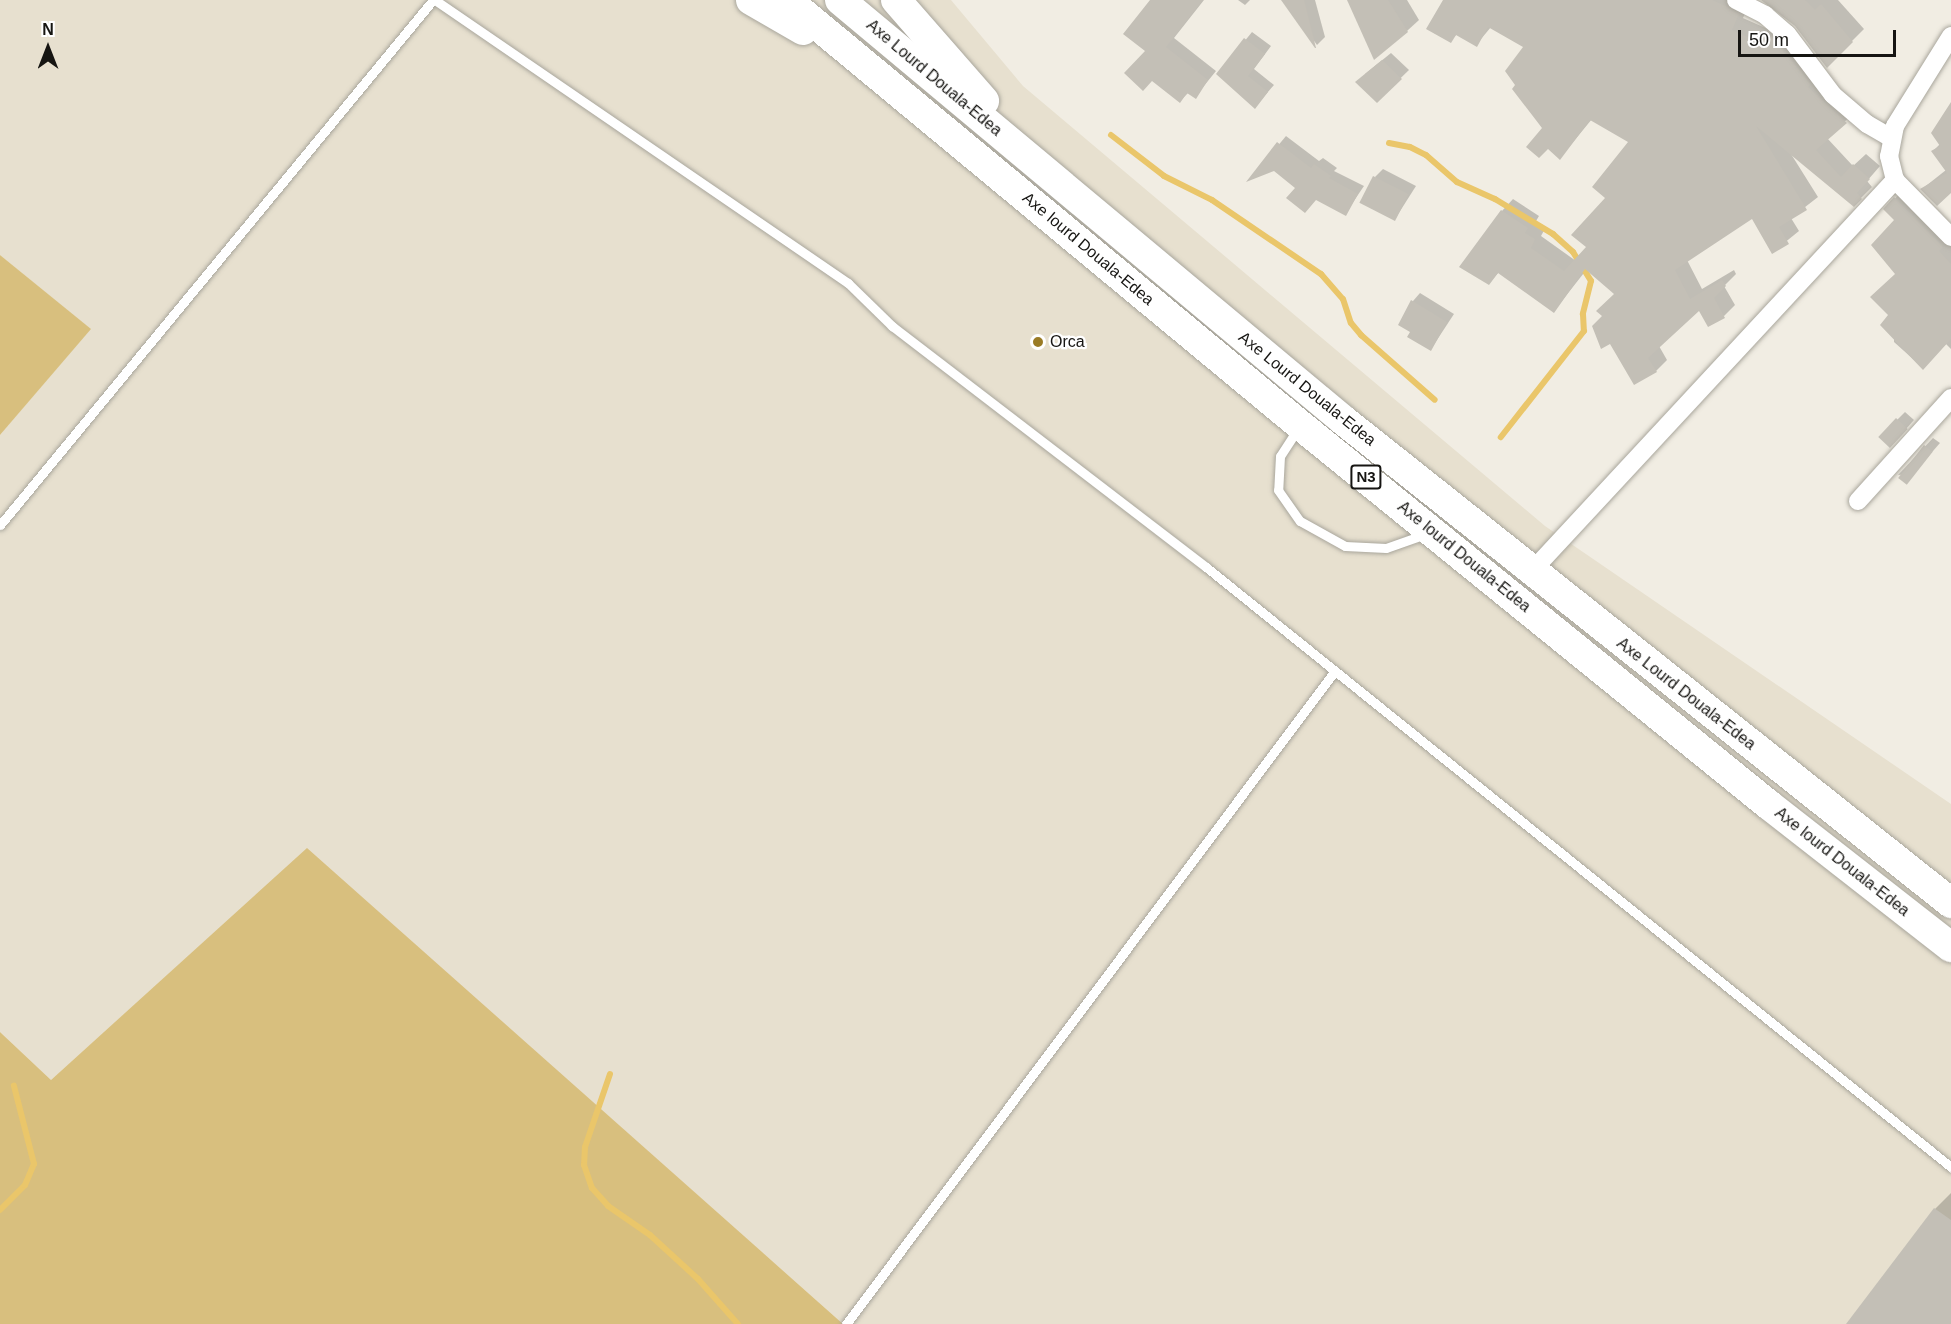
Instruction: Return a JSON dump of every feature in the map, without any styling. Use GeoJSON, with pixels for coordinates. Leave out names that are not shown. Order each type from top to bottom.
{"type":"FeatureCollection","features":[{"type":"Feature","properties":{"kind":"highway"},"geometry":{"type":"LineString","coordinates":[[751,0],[870,69]]}},
{"type":"Feature","properties":{"kind":"highway","name":"Axe lourd Douala-Edea"},"geometry":{"type":"LineString","coordinates":[[787,0],[1300,425],[1434,531],[1769,805],[1951,947]]}},
{"type":"Feature","properties":{"kind":"highway","name":"Axe Lourd Douala-Edea"},"geometry":{"type":"LineString","coordinates":[[840,0],[1056,182],[1532,571],[1951,903]]}},
{"type":"Feature","properties":{"kind":"highway"},"geometry":{"type":"LineString","coordinates":[[896,0],[1056,182]]}},
{"type":"Feature","properties":{"kind":"street"},"geometry":{"type":"LineString","coordinates":[[1736,0],[1765,15],[1787,34],[1833,95],[1867,124],[1891,138]]}},
{"type":"Feature","properties":{"kind":"street"},"geometry":{"type":"LineString","coordinates":[[1951,36],[1891,138],[1889,156],[1895,180],[1951,237]]}},
{"type":"Feature","properties":{"kind":"street"},"geometry":{"type":"LineString","coordinates":[[1532,571],[1895,180]]}},
{"type":"Feature","properties":{"kind":"street"},"geometry":{"type":"LineString","coordinates":[[1858,501],[1951,398]]}},
{"type":"Feature","properties":{"kind":"lane"},"geometry":{"type":"LineString","coordinates":[[0,525],[434,0],[848,283],[892,326],[1206,567],[1951,1167]]}},
{"type":"Feature","properties":{"kind":"lane"},"geometry":{"type":"LineString","coordinates":[[1300,425],[1280,456],[1278,490],[1300,521],[1345,546],[1386,548],[1434,531]]}},
{"type":"Feature","properties":{"kind":"lane"},"geometry":{"type":"LineString","coordinates":[[846,1324],[1334,672]]}},
{"type":"Feature","properties":{"kind":"shaded area"},"geometry":{"type":"Polygon","coordinates":[[[0,0],[951,0],[1023,86],[1545,526],[1951,804],[1951,1324],[843,1324],[307,849],[51,1080],[0,1032],[0,435],[90,329],[0,255],[0,0]]]}},
{"type":"Feature","properties":{"kind":"shaded area"},"geometry":{"type":"Polygon","coordinates":[[[0,255],[91,329],[0,435],[0,255]]]}},
{"type":"Feature","properties":{"kind":"shaded area"},"geometry":{"type":"Polygon","coordinates":[[[307,848],[843,1324],[0,1324],[0,1032],[51,1080],[307,848]]]}},
{"type":"Feature","properties":{"kind":"building"},"geometry":{"type":"Polygon","coordinates":[[[1150,0],[1203,0],[1166,47],[1208,80],[1196,99],[1187,93],[1180,103],[1152,81],[1143,91],[1124,73],[1145,51],[1123,34],[1150,0]]]}},
{"type":"Feature","properties":{"kind":"building"},"geometry":{"type":"Polygon","coordinates":[[[1281,0],[1304,0],[1316,48],[1315,48],[1281,0]]]}},
{"type":"Feature","properties":{"kind":"building"},"geometry":{"type":"Polygon","coordinates":[[[1347,0],[1388,0],[1408,32],[1374,60],[1347,0]]]}},
{"type":"Feature","properties":{"kind":"building"},"geometry":{"type":"Polygon","coordinates":[[[1443,0],[1712,0],[1728,7],[1739,14],[1732,30],[1757,41],[1767,32],[1811,84],[1808,87],[1847,123],[1816,150],[1841,177],[1853,164],[1870,179],[1857,193],[1862,199],[1854,207],[1756,126],[1807,210],[1779,227],[1789,244],[1772,254],[1752,219],[1675,270],[1690,299],[1722,280],[1726,286],[1714,298],[1725,318],[1708,327],[1699,311],[1648,358],[1657,372],[1634,385],[1610,344],[1601,349],[1592,326],[1602,316],[1596,311],[1614,294],[1585,269],[1554,313],[1498,273],[1489,285],[1459,267],[1501,210],[1528,228],[1525,233],[1535,239],[1531,248],[1564,271],[1586,247],[1571,235],[1605,198],[1592,187],[1628,142],[1590,120],[1560,160],[1548,149],[1539,158],[1526,147],[1542,128],[1512,89],[1515,85],[1505,71],[1523,47],[1488,27],[1477,47],[1456,35],[1451,43],[1426,29],[1443,0]]]}},
{"type":"Feature","properties":{"kind":"building"},"geometry":{"type":"Polygon","coordinates":[[[1761,0],[1805,0],[1815,10],[1821,4],[1853,42],[1827,68],[1795,26],[1761,0]]]}},
{"type":"Feature","properties":{"kind":"building"},"geometry":{"type":"Polygon","coordinates":[[[1244,38],[1265,54],[1248,76],[1268,92],[1255,109],[1216,74],[1244,38]]]}},
{"type":"Feature","properties":{"kind":"building"},"geometry":{"type":"Polygon","coordinates":[[[1382,60],[1402,79],[1377,103],[1355,82],[1382,60]]]}},
{"type":"Feature","properties":{"kind":"building"},"geometry":{"type":"Polygon","coordinates":[[[1951,102],[1951,193],[1937,206],[1920,189],[1947,173],[1931,151],[1940,146],[1931,133],[1951,102]]]}},
{"type":"Feature","properties":{"kind":"building"},"geometry":{"type":"Polygon","coordinates":[[[1277,142],[1311,168],[1314,164],[1331,176],[1329,178],[1358,194],[1346,216],[1316,200],[1305,213],[1286,198],[1295,188],[1274,171],[1246,182],[1277,142]]]}},
{"type":"Feature","properties":{"kind":"building"},"geometry":{"type":"Polygon","coordinates":[[[1373,176],[1409,194],[1395,221],[1359,203],[1373,176]]]}},
{"type":"Feature","properties":{"kind":"building"},"geometry":{"type":"Polygon","coordinates":[[[1894,197],[1943,247],[1939,251],[1951,264],[1951,339],[1923,370],[1880,325],[1888,315],[1870,297],[1895,274],[1871,245],[1894,220],[1883,209],[1894,197]]]}},
{"type":"Feature","properties":{"kind":"building"},"geometry":{"type":"Polygon","coordinates":[[[1411,300],[1447,322],[1431,351],[1407,337],[1410,332],[1398,325],[1411,300]]]}},
{"type":"Feature","properties":{"kind":"building"},"geometry":{"type":"Polygon","coordinates":[[[1896,418],[1908,429],[1890,448],[1878,437],[1896,418]]]}},
{"type":"Feature","properties":{"kind":"building"},"geometry":{"type":"Polygon","coordinates":[[[1924,445],[1933,452],[1907,485],[1898,478],[1924,445]]]}},
{"type":"Feature","properties":{"kind":"building"},"geometry":{"type":"Polygon","coordinates":[[[1934,1208],[1951,1220],[1951,1324],[1846,1324],[1934,1208]]]}},
{"type":"Feature","properties":{"kind":"waterway"},"geometry":{"type":"LineString","coordinates":[[1111,135],[1164,176],[1212,200],[1321,274],[1343,299],[1351,323],[1361,335],[1435,400]]}},
{"type":"Feature","properties":{"kind":"waterway"},"geometry":{"type":"LineString","coordinates":[[1389,143],[1410,147],[1426,155],[1457,182],[1495,199],[1553,234],[1573,252],[1591,281],[1583,314],[1584,331],[1501,437]]}},
{"type":"Feature","properties":{"kind":"waterway"},"geometry":{"type":"LineString","coordinates":[[610,1074],[585,1147],[584,1165],[592,1188],[608,1206],[650,1235],[698,1279],[738,1324]]}},
{"type":"Feature","properties":{"kind":"waterway"},"geometry":{"type":"LineString","coordinates":[[0,1210],[25,1185],[34,1164],[14,1086]]}},
{"type":"Feature","properties":{"kind":"place","name":"Orca"},"geometry":{"type":"Point","coordinates":[1038,342]}}]}
